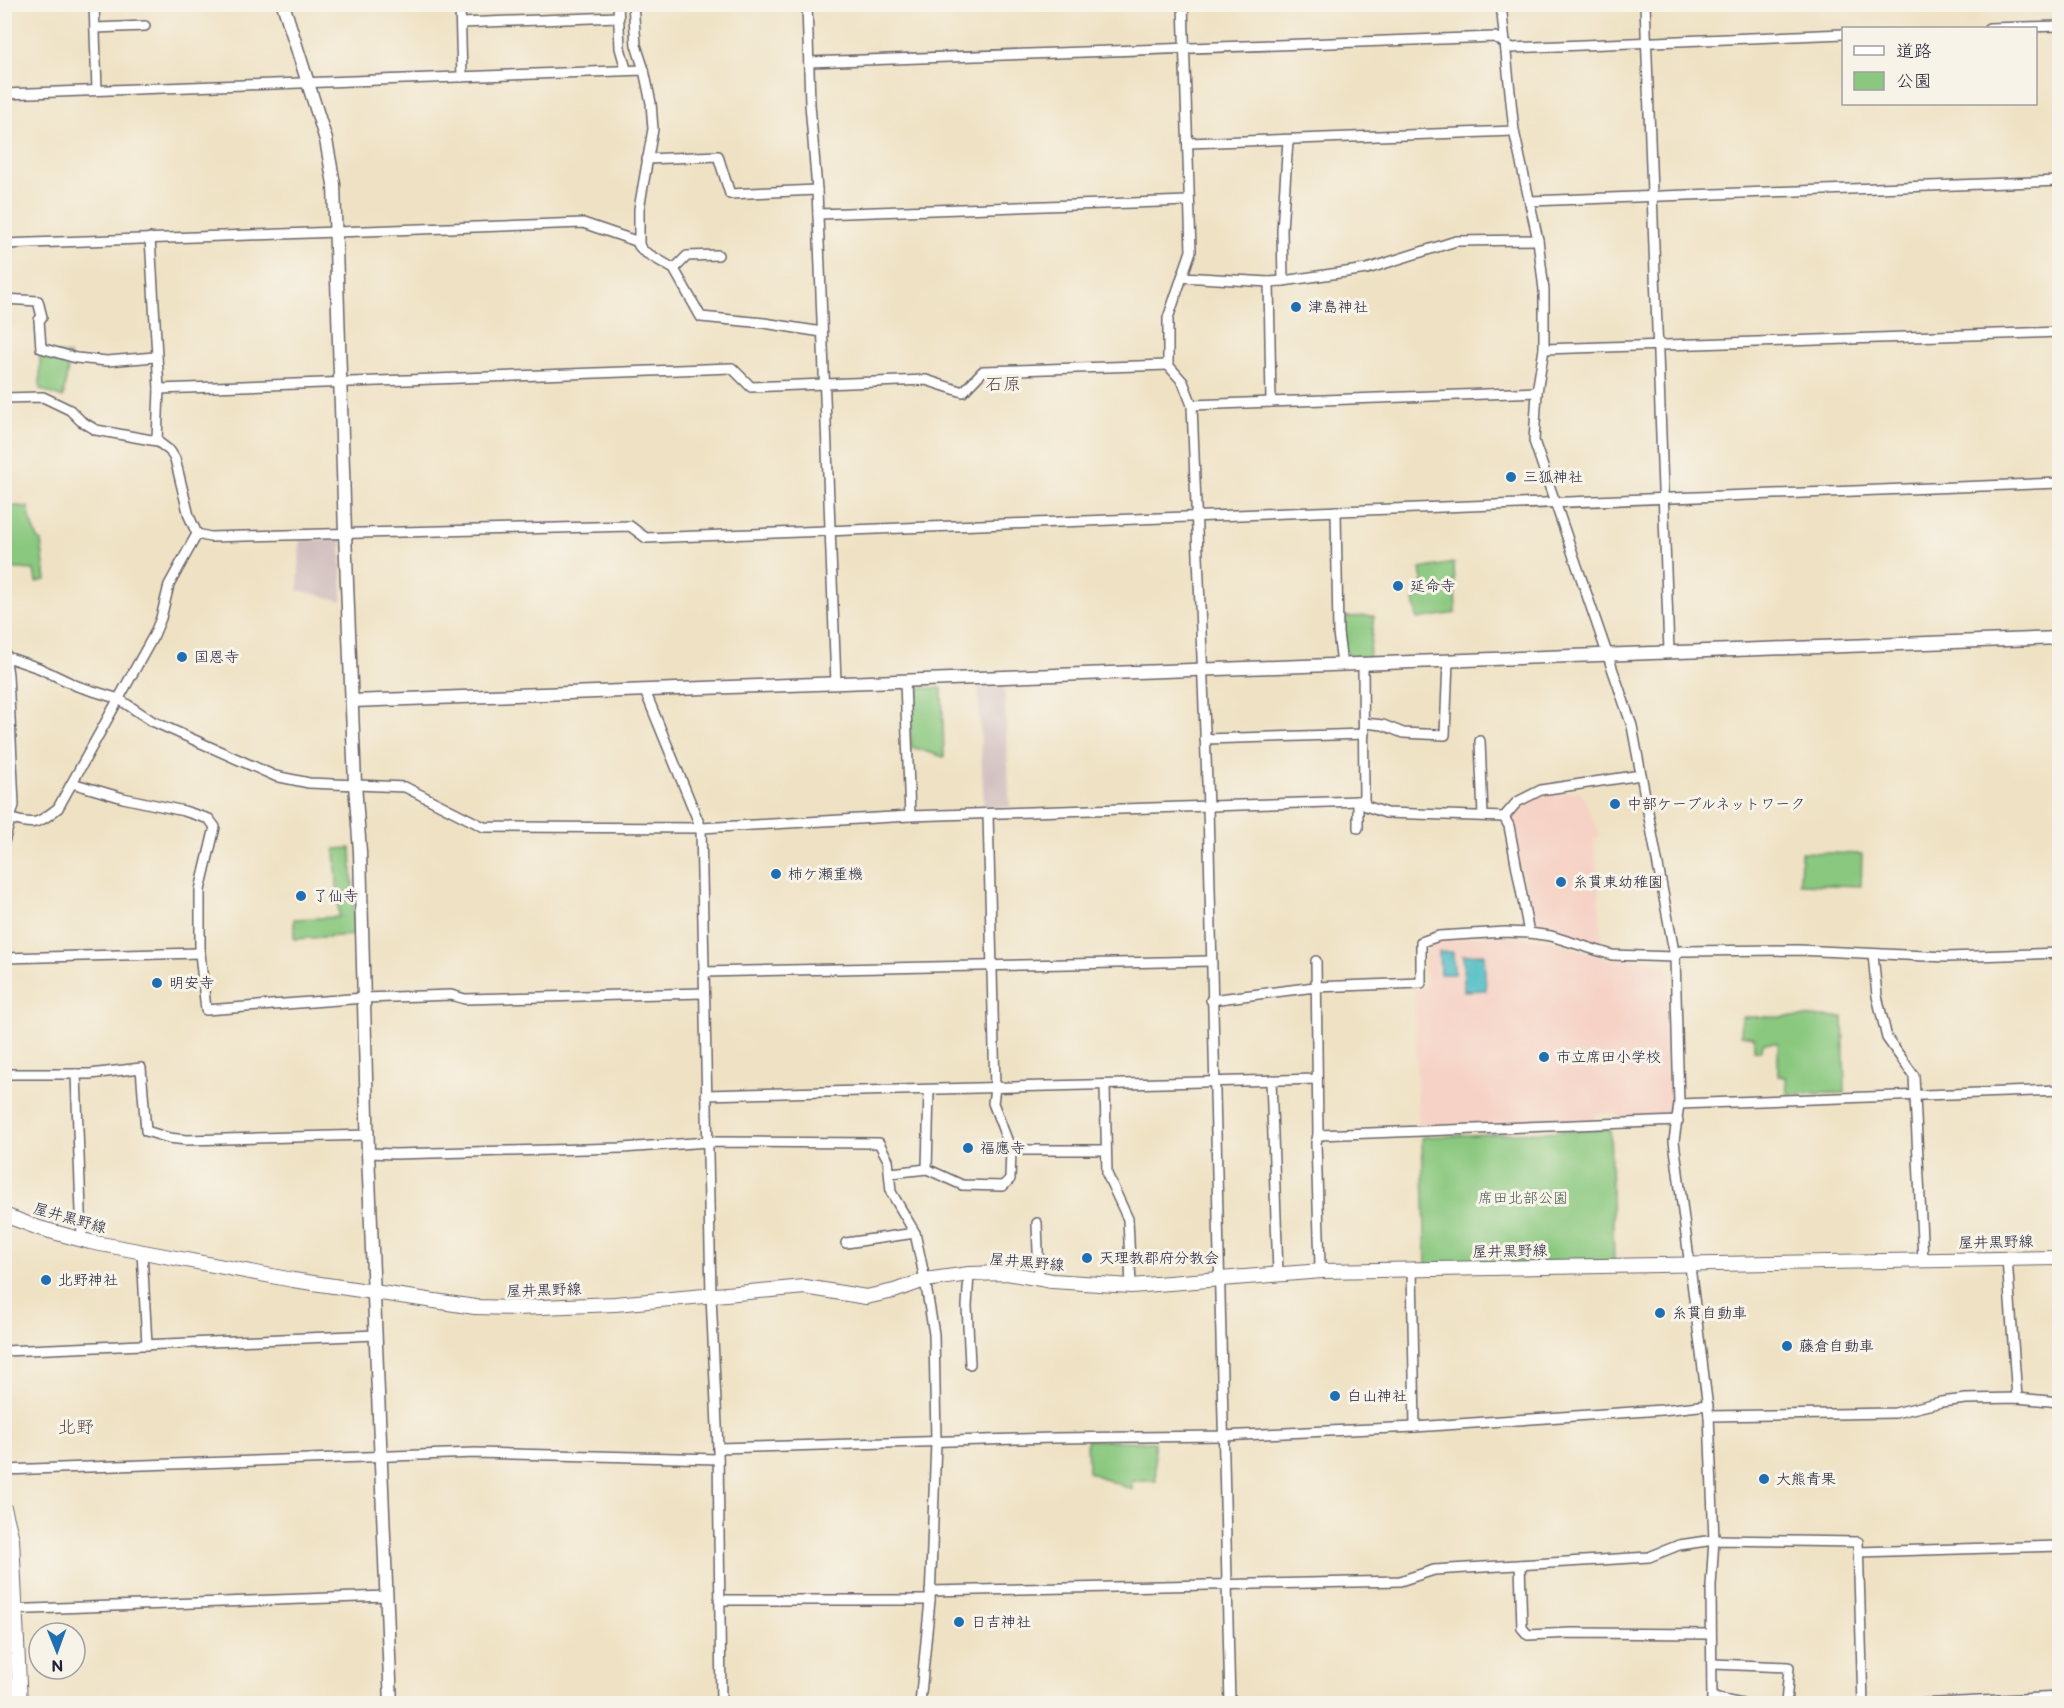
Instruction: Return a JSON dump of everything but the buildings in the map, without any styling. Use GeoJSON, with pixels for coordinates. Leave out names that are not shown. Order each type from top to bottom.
{"type":"FeatureCollection","features":[{"type":"Feature","properties":{"kind":"main road","name":"屋井黒野線"},"geometry":{"type":"LineString","coordinates":[[4,1215],[39,1228],[82,1239],[293,1280],[475,1307],[517,1308],[615,1304],[805,1287],[866,1297],[894,1291],[925,1280],[969,1274],[1007,1273],[1039,1279],[1131,1286],[1322,1271],[2060,1258]]}},
{"type":"Feature","properties":{"kind":"main road"},"geometry":{"type":"LineString","coordinates":[[4,1508],[12,1539],[11,1610],[21,1704]]}},
{"type":"Feature","properties":{"kind":"street"},"geometry":{"type":"LineString","coordinates":[[94,4],[97,90]]}},
{"type":"Feature","properties":{"kind":"street"},"geometry":{"type":"LineString","coordinates":[[283,4],[330,158],[336,231],[345,533],[355,784],[360,852],[368,1153],[391,1704]]}},
{"type":"Feature","properties":{"kind":"street"},"geometry":{"type":"LineString","coordinates":[[460,4],[462,77]]}},
{"type":"Feature","properties":{"kind":"street"},"geometry":{"type":"LineString","coordinates":[[618,4],[620,48],[626,69]]}},
{"type":"Feature","properties":{"kind":"street"},"geometry":{"type":"LineString","coordinates":[[633,4],[636,45],[651,103],[653,129],[639,209],[639,246]]}},
{"type":"Feature","properties":{"kind":"street"},"geometry":{"type":"LineString","coordinates":[[807,4],[817,190],[836,683]]}},
{"type":"Feature","properties":{"kind":"street"},"geometry":{"type":"LineString","coordinates":[[1183,4],[1191,251],[1168,318],[1168,365],[1183,382],[1192,405],[1208,807],[1230,1704]]}},
{"type":"Feature","properties":{"kind":"street"},"geometry":{"type":"LineString","coordinates":[[1501,4],[1514,131],[1538,240],[1544,290],[1544,349],[1537,392],[1533,441],[1632,726],[1675,957],[1679,1104],[1674,1141],[1709,1416],[1714,1540],[1711,1586],[1712,1701],[1742,1704]]}},
{"type":"Feature","properties":{"kind":"street"},"geometry":{"type":"LineString","coordinates":[[1645,4],[1669,651]]}},
{"type":"Feature","properties":{"kind":"street"},"geometry":{"type":"LineString","coordinates":[[461,23],[618,17]]}},
{"type":"Feature","properties":{"kind":"street"},"geometry":{"type":"LineString","coordinates":[[95,28],[146,26]]}},
{"type":"Feature","properties":{"kind":"street"},"geometry":{"type":"LineString","coordinates":[[2024,27],[2060,26]]}},
{"type":"Feature","properties":{"kind":"street"},"geometry":{"type":"LineString","coordinates":[[809,62],[1495,37],[1505,41],[1512,48],[1842,34]]}},
{"type":"Feature","properties":{"kind":"street"},"geometry":{"type":"LineString","coordinates":[[4,94],[644,70]]}},
{"type":"Feature","properties":{"kind":"street"},"geometry":{"type":"LineString","coordinates":[[1188,143],[1514,131]]}},
{"type":"Feature","properties":{"kind":"street"},"geometry":{"type":"LineString","coordinates":[[1283,280],[1282,230],[1288,140]]}},
{"type":"Feature","properties":{"kind":"street"},"geometry":{"type":"LineString","coordinates":[[647,159],[718,156],[729,194],[817,190]]}},
{"type":"Feature","properties":{"kind":"street"},"geometry":{"type":"LineString","coordinates":[[1530,201],[2060,181]]}},
{"type":"Feature","properties":{"kind":"street"},"geometry":{"type":"LineString","coordinates":[[818,214],[1189,201]]}},
{"type":"Feature","properties":{"kind":"street"},"geometry":{"type":"LineString","coordinates":[[4,244],[583,223],[636,242],[674,270],[701,317],[822,332]]}},
{"type":"Feature","properties":{"kind":"street"},"geometry":{"type":"LineString","coordinates":[[150,238],[155,357],[159,389],[157,441]]}},
{"type":"Feature","properties":{"kind":"street"},"geometry":{"type":"LineString","coordinates":[[1182,277],[1269,282],[1367,269],[1456,241],[1538,240]]}},
{"type":"Feature","properties":{"kind":"street"},"geometry":{"type":"LineString","coordinates":[[674,270],[687,256],[718,255]]}},
{"type":"Feature","properties":{"kind":"street"},"geometry":{"type":"LineString","coordinates":[[1269,282],[1271,402]]}},
{"type":"Feature","properties":{"kind":"street"},"geometry":{"type":"LineString","coordinates":[[4,299],[38,301],[41,305],[42,317],[39,320],[41,348],[76,358],[107,361],[155,357]]}},
{"type":"Feature","properties":{"kind":"street"},"geometry":{"type":"LineString","coordinates":[[1544,349],[2060,332]]}},
{"type":"Feature","properties":{"kind":"street"},"geometry":{"type":"LineString","coordinates":[[159,389],[732,368],[751,387],[926,380],[963,392],[983,372],[1168,365]]}},
{"type":"Feature","properties":{"kind":"street"},"geometry":{"type":"LineString","coordinates":[[1192,405],[1537,392]]}},
{"type":"Feature","properties":{"kind":"street"},"geometry":{"type":"LineString","coordinates":[[4,398],[43,398],[70,410],[81,421],[96,430],[157,441],[176,459],[189,516],[197,534]]}},
{"type":"Feature","properties":{"kind":"street"},"geometry":{"type":"LineString","coordinates":[[197,534],[210,537],[630,526],[646,538],[2060,483]]}},
{"type":"Feature","properties":{"kind":"street"},"geometry":{"type":"LineString","coordinates":[[1336,511],[1338,633],[1341,664]]}},
{"type":"Feature","properties":{"kind":"street"},"geometry":{"type":"LineString","coordinates":[[12,819],[35,824],[58,808],[154,635],[161,618],[169,585],[197,534]]}},
{"type":"Feature","properties":{"kind":"street"},"geometry":{"type":"LineString","coordinates":[[352,701],[2060,638]]}},
{"type":"Feature","properties":{"kind":"street"},"geometry":{"type":"LineString","coordinates":[[4,651],[8,675],[9,805],[12,819],[4,842]]}},
{"type":"Feature","properties":{"kind":"street"},"geometry":{"type":"LineString","coordinates":[[5,656],[39,668],[77,686],[119,699],[152,721],[275,776],[309,783],[405,787],[484,827],[700,828],[910,816],[1361,801],[1366,806],[1386,813],[1504,817]]}},
{"type":"Feature","properties":{"kind":"street"},"geometry":{"type":"LineString","coordinates":[[1364,723],[1383,725],[1403,733],[1445,735],[1448,661]]}},
{"type":"Feature","properties":{"kind":"street"},"geometry":{"type":"LineString","coordinates":[[1358,828],[1364,734],[1364,664]]}},
{"type":"Feature","properties":{"kind":"street"},"geometry":{"type":"LineString","coordinates":[[905,682],[910,816]]}},
{"type":"Feature","properties":{"kind":"street"},"geometry":{"type":"LineString","coordinates":[[645,691],[700,828],[711,1295],[718,1448],[721,1704]]}},
{"type":"Feature","properties":{"kind":"street"},"geometry":{"type":"LineString","coordinates":[[1205,739],[1364,734]]}},
{"type":"Feature","properties":{"kind":"street"},"geometry":{"type":"LineString","coordinates":[[1480,741],[1483,816]]}},
{"type":"Feature","properties":{"kind":"street"},"geometry":{"type":"LineString","coordinates":[[1504,817],[1517,802],[1541,790],[1641,775]]}},
{"type":"Feature","properties":{"kind":"street"},"geometry":{"type":"LineString","coordinates":[[72,783],[123,798],[184,811],[209,819],[215,827],[200,890],[200,953],[206,1010],[364,998],[451,995],[465,999],[704,993]]}},
{"type":"Feature","properties":{"kind":"street"},"geometry":{"type":"LineString","coordinates":[[891,1173],[927,1169],[962,1185],[1003,1186],[1010,1179],[1011,1150],[993,1103],[995,1088],[988,814]]}},
{"type":"Feature","properties":{"kind":"street"},"geometry":{"type":"LineString","coordinates":[[1504,817],[1509,826],[1529,933]]}},
{"type":"Feature","properties":{"kind":"street"},"geometry":{"type":"LineString","coordinates":[[1211,1000],[1315,987],[1421,983],[1421,942],[1439,936],[1529,933],[1551,936],[1612,955],[1675,957]]}},
{"type":"Feature","properties":{"kind":"street"},"geometry":{"type":"LineString","coordinates":[[1675,957],[1680,951],[1798,950],[1947,957],[2060,953]]}},
{"type":"Feature","properties":{"kind":"street"},"geometry":{"type":"LineString","coordinates":[[4,958],[200,953]]}},
{"type":"Feature","properties":{"kind":"street"},"geometry":{"type":"LineString","coordinates":[[1873,954],[1877,996],[1887,1038],[1914,1076],[1923,1260]]}},
{"type":"Feature","properties":{"kind":"street"},"geometry":{"type":"LineString","coordinates":[[703,972],[1210,961]]}},
{"type":"Feature","properties":{"kind":"street"},"geometry":{"type":"LineString","coordinates":[[1316,961],[1318,1135],[1316,1154],[1322,1271]]}},
{"type":"Feature","properties":{"kind":"street"},"geometry":{"type":"LineString","coordinates":[[4,1074],[76,1074],[141,1068],[146,1131],[169,1138],[186,1140],[368,1135]]}},
{"type":"Feature","properties":{"kind":"street"},"geometry":{"type":"LineString","coordinates":[[76,1074],[82,1239]]}},
{"type":"Feature","properties":{"kind":"street"},"geometry":{"type":"LineString","coordinates":[[706,1095],[1317,1079]]}},
{"type":"Feature","properties":{"kind":"street"},"geometry":{"type":"LineString","coordinates":[[1271,1080],[1278,1273]]}},
{"type":"Feature","properties":{"kind":"street"},"geometry":{"type":"LineString","coordinates":[[1105,1086],[1107,1174],[1128,1219],[1131,1286]]}},
{"type":"Feature","properties":{"kind":"street"},"geometry":{"type":"LineString","coordinates":[[927,1169],[929,1090]]}},
{"type":"Feature","properties":{"kind":"street"},"geometry":{"type":"LineString","coordinates":[[1679,1104],[2060,1090]]}},
{"type":"Feature","properties":{"kind":"street"},"geometry":{"type":"LineString","coordinates":[[1318,1135],[1678,1121]]}},
{"type":"Feature","properties":{"kind":"street"},"geometry":{"type":"LineString","coordinates":[[368,1153],[622,1148],[708,1142],[879,1143],[888,1160],[891,1192],[915,1233],[933,1334],[936,1442],[930,1595],[920,1704]]}},
{"type":"Feature","properties":{"kind":"street"},"geometry":{"type":"LineString","coordinates":[[1011,1150],[1105,1150]]}},
{"type":"Feature","properties":{"kind":"street"},"geometry":{"type":"LineString","coordinates":[[1037,1223],[1039,1279]]}},
{"type":"Feature","properties":{"kind":"street"},"geometry":{"type":"LineString","coordinates":[[846,1243],[915,1233]]}},
{"type":"Feature","properties":{"kind":"street"},"geometry":{"type":"LineString","coordinates":[[876,1239],[876,1251]]}},
{"type":"Feature","properties":{"kind":"street"},"geometry":{"type":"LineString","coordinates":[[142,1252],[147,1345]]}},
{"type":"Feature","properties":{"kind":"street"},"geometry":{"type":"LineString","coordinates":[[2007,1259],[2017,1398]]}},
{"type":"Feature","properties":{"kind":"street"},"geometry":{"type":"LineString","coordinates":[[1412,1269],[1415,1427]]}},
{"type":"Feature","properties":{"kind":"street"},"geometry":{"type":"LineString","coordinates":[[969,1274],[967,1306],[970,1364]]}},
{"type":"Feature","properties":{"kind":"street"},"geometry":{"type":"LineString","coordinates":[[4,1351],[376,1335]]}},
{"type":"Feature","properties":{"kind":"street"},"geometry":{"type":"LineString","coordinates":[[1709,1416],[1896,1413],[1941,1402],[1966,1399],[2017,1398],[2060,1402]]}},
{"type":"Feature","properties":{"kind":"street"},"geometry":{"type":"LineString","coordinates":[[718,1448],[1222,1436],[1415,1427],[1708,1405]]}},
{"type":"Feature","properties":{"kind":"street"},"geometry":{"type":"LineString","coordinates":[[4,1470],[475,1453],[718,1459]]}},
{"type":"Feature","properties":{"kind":"street"},"geometry":{"type":"LineString","coordinates":[[719,1600],[1400,1581],[1434,1570],[1649,1557],[1679,1545],[1714,1540],[1858,1542],[1863,1704]]}},
{"type":"Feature","properties":{"kind":"street"},"geometry":{"type":"LineString","coordinates":[[1858,1552],[2060,1546]]}},
{"type":"Feature","properties":{"kind":"street"},"geometry":{"type":"LineString","coordinates":[[1520,1565],[1522,1628],[1528,1635],[1712,1634]]}},
{"type":"Feature","properties":{"kind":"street"},"geometry":{"type":"LineString","coordinates":[[11,1610],[387,1596]]}},
{"type":"Feature","properties":{"kind":"street"},"geometry":{"type":"LineString","coordinates":[[1713,1664],[1789,1667],[1786,1704]]}},
{"type":"Feature","properties":{"kind":"street"},"geometry":{"type":"LineString","coordinates":[[1919,1704],[2060,1697]]}},
{"type":"Feature","properties":{"kind":"shaded area"},"geometry":{"type":"Polygon","coordinates":[[[341,539],[342,601],[298,590],[300,540],[341,539]]]}},
{"type":"Feature","properties":{"kind":"shaded area"},"geometry":{"type":"Polygon","coordinates":[[[1004,684],[1010,807],[984,808],[978,685],[1004,684]]]}},
{"type":"Feature","properties":{"kind":"shaded area","name":"糸貫東幼稚園"},"geometry":{"type":"Polygon","coordinates":[[[1581,791],[1600,835],[1594,839],[1603,947],[1551,931],[1537,931],[1532,926],[1512,818],[1514,811],[1529,801],[1547,794],[1581,791]]]}},
{"type":"Feature","properties":{"kind":"shaded area","name":"市立席田小学校"},"geometry":{"type":"Polygon","coordinates":[[[1496,935],[1550,941],[1608,959],[1663,961],[1669,968],[1673,1091],[1675,1092],[1675,1109],[1671,1117],[1620,1120],[1615,1113],[1597,1113],[1593,1120],[1418,1128],[1414,988],[1425,988],[1425,957],[1430,941],[1496,935]]]}},
{"type":"Feature","properties":{"kind":"green space"},"geometry":{"type":"Polygon","coordinates":[[[40,350],[70,355],[63,398],[40,389],[40,350]]]}},
{"type":"Feature","properties":{"kind":"green space"},"geometry":{"type":"Polygon","coordinates":[[[4,505],[28,507],[38,539],[41,541],[46,580],[36,582],[34,570],[6,568],[4,505]]]}},
{"type":"Feature","properties":{"kind":"green space"},"geometry":{"type":"Polygon","coordinates":[[[1454,563],[1456,613],[1417,619],[1414,598],[1425,596],[1420,569],[1454,563]]]}},
{"type":"Feature","properties":{"kind":"green space"},"geometry":{"type":"Polygon","coordinates":[[[1374,616],[1369,658],[1350,659],[1345,653],[1344,617],[1374,616]]]}},
{"type":"Feature","properties":{"kind":"green space"},"geometry":{"type":"Polygon","coordinates":[[[909,688],[942,688],[944,757],[911,747],[909,688]]]}},
{"type":"Feature","properties":{"kind":"green space"},"geometry":{"type":"Polygon","coordinates":[[[351,848],[355,935],[294,939],[294,919],[339,917],[335,849],[351,848]]]}},
{"type":"Feature","properties":{"kind":"green space"},"geometry":{"type":"Polygon","coordinates":[[[1801,852],[1862,854],[1861,886],[1800,884],[1801,852]]]}},
{"type":"Feature","properties":{"kind":"green space"},"geometry":{"type":"Polygon","coordinates":[[[1742,1017],[1843,1017],[1845,1093],[1787,1094],[1786,1077],[1778,1076],[1778,1043],[1764,1043],[1760,1051],[1754,1050],[1754,1037],[1741,1035],[1742,1017]]]}},
{"type":"Feature","properties":{"kind":"green space","name":"席田北部公園"},"geometry":{"type":"Polygon","coordinates":[[[1610,1129],[1614,1261],[1426,1265],[1422,1137],[1610,1129]]]}},
{"type":"Feature","properties":{"kind":"green space"},"geometry":{"type":"Polygon","coordinates":[[[1087,1440],[1154,1442],[1156,1481],[1132,1481],[1132,1490],[1088,1472],[1087,1440]]]}},
{"type":"Feature","properties":{"kind":"water"},"geometry":{"type":"Polygon","coordinates":[[[1439,952],[1453,952],[1454,974],[1440,974],[1439,952]]]}},
{"type":"Feature","properties":{"kind":"water"},"geometry":{"type":"Polygon","coordinates":[[[1484,954],[1486,990],[1464,991],[1463,955],[1484,954]]]}},
{"type":"Feature","properties":{"kind":"place","name":"津島神社"},"geometry":{"type":"Point","coordinates":[1296,307]}},
{"type":"Feature","properties":{"kind":"place","name":"三狐神社"},"geometry":{"type":"Point","coordinates":[1511,477]}},
{"type":"Feature","properties":{"kind":"place","name":"延命寺"},"geometry":{"type":"Point","coordinates":[1398,586]}},
{"type":"Feature","properties":{"kind":"place","name":"国恩寺"},"geometry":{"type":"Point","coordinates":[182,657]}},
{"type":"Feature","properties":{"kind":"place","name":"中部ケーブルネットワーク"},"geometry":{"type":"Point","coordinates":[1615,804]}},
{"type":"Feature","properties":{"kind":"place","name":"柿ケ瀬重機"},"geometry":{"type":"Point","coordinates":[776,874]}},
{"type":"Feature","properties":{"kind":"place","name":"糸貫東幼稚園"},"geometry":{"type":"Point","coordinates":[1561,882]}},
{"type":"Feature","properties":{"kind":"place","name":"了仙寺"},"geometry":{"type":"Point","coordinates":[301,896]}},
{"type":"Feature","properties":{"kind":"place","name":"明安寺"},"geometry":{"type":"Point","coordinates":[157,983]}},
{"type":"Feature","properties":{"kind":"place","name":"市立席田小学校"},"geometry":{"type":"Point","coordinates":[1544,1057]}},
{"type":"Feature","properties":{"kind":"place","name":"福應寺"},"geometry":{"type":"Point","coordinates":[968,1148]}},
{"type":"Feature","properties":{"kind":"place","name":"天理教郡府分教会"},"geometry":{"type":"Point","coordinates":[1087,1258]}},
{"type":"Feature","properties":{"kind":"place","name":"北野神社"},"geometry":{"type":"Point","coordinates":[46,1280]}},
{"type":"Feature","properties":{"kind":"place","name":"糸貫自動車"},"geometry":{"type":"Point","coordinates":[1660,1313]}},
{"type":"Feature","properties":{"kind":"place","name":"藤倉自動車"},"geometry":{"type":"Point","coordinates":[1787,1346]}},
{"type":"Feature","properties":{"kind":"place","name":"白山神社"},"geometry":{"type":"Point","coordinates":[1335,1396]}},
{"type":"Feature","properties":{"kind":"place","name":"大熊青果"},"geometry":{"type":"Point","coordinates":[1764,1479]}},
{"type":"Feature","properties":{"kind":"place","name":"日吉神社"},"geometry":{"type":"Point","coordinates":[959,1622]}},
{"type":"Feature","properties":{"kind":"district","name":"石原"},"geometry":{"type":"Point","coordinates":[1003,384]}},
{"type":"Feature","properties":{"kind":"district","name":"北野"},"geometry":{"type":"Point","coordinates":[76,1427]}}]}
